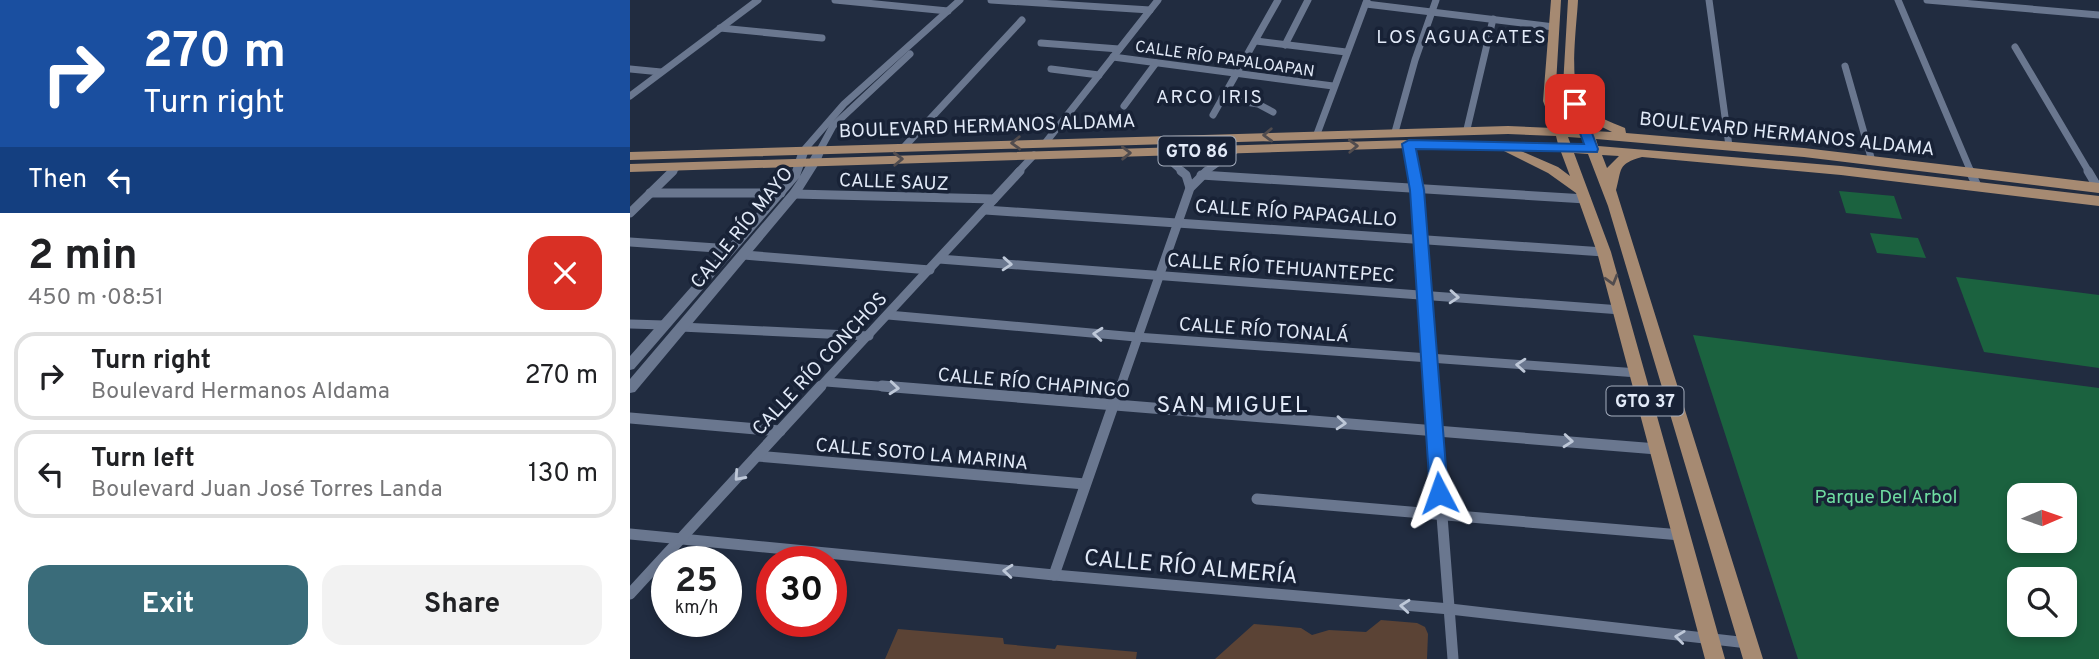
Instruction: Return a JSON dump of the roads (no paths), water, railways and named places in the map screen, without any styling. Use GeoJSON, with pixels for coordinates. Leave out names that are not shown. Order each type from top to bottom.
{"type":"FeatureCollection","features":[{"type":"Feature","properties":{"kind":"main road","name":"GTO 37"},"geometry":{"type":"LineString","coordinates":[[1556,0],[1549,101],[1604,252],[1714,659]]}},
{"type":"Feature","properties":{"kind":"main road","name":"GTO 37"},"geometry":{"type":"LineString","coordinates":[[1573,0],[1569,78],[1575,104],[1611,198],[1750,651]]}},
{"type":"Feature","properties":{"kind":"main road"},"geometry":{"type":"LineString","coordinates":[[1508,130],[1537,120],[1549,101]]}},
{"type":"Feature","properties":{"kind":"main road"},"geometry":{"type":"LineString","coordinates":[[1575,104],[1607,126],[1651,145]]}},
{"type":"Feature","properties":{"kind":"main road","name":"BOULEVARD HERMANOS ALDAMA"},"geometry":{"type":"LineString","coordinates":[[630,156],[1034,155],[1317,134],[1508,130],[1592,149],[1651,145],[1728,145],[2099,188]]}},
{"type":"Feature","properties":{"kind":"main road","name":"BOULEVARD HERMANOS ALDAMA"},"geometry":{"type":"LineString","coordinates":[[630,168],[677,167],[905,146],[1046,142],[1236,150],[1409,144],[1485,145],[1561,140],[1586,134],[1651,145],[2099,201]]}},
{"type":"Feature","properties":{"kind":"main road"},"geometry":{"type":"LineString","coordinates":[[1485,145],[1515,152],[1541,163],[1584,196]]}},
{"type":"Feature","properties":{"kind":"main road"},"geometry":{"type":"LineString","coordinates":[[1611,198],[1610,178],[1614,166],[1651,145]]}},
{"type":"Feature","properties":{"kind":"street"},"geometry":{"type":"LineString","coordinates":[[630,96],[758,0]]}},
{"type":"Feature","properties":{"kind":"street"},"geometry":{"type":"LineString","coordinates":[[835,0],[948,11]]}},
{"type":"Feature","properties":{"kind":"street","name":"CALLE RÍO MAYO"},"geometry":{"type":"LineString","coordinates":[[810,156],[818,130],[960,0]]}},
{"type":"Feature","properties":{"kind":"street","name":"CALLE RÍO MAYO"},"geometry":{"type":"LineString","coordinates":[[630,388],[744,255],[826,135],[967,0]]}},
{"type":"Feature","properties":{"kind":"street"},"geometry":{"type":"LineString","coordinates":[[991,0],[1150,10]]}},
{"type":"Feature","properties":{"kind":"street"},"geometry":{"type":"LineString","coordinates":[[1046,142],[1158,0]]}},
{"type":"Feature","properties":{"kind":"street"},"geometry":{"type":"LineString","coordinates":[[1213,115],[1278,0]]}},
{"type":"Feature","properties":{"kind":"street"},"geometry":{"type":"LineString","coordinates":[[1286,45],[1308,0]]}},
{"type":"Feature","properties":{"kind":"street"},"geometry":{"type":"LineString","coordinates":[[1395,132],[1415,60],[1436,0]]}},
{"type":"Feature","properties":{"kind":"street"},"geometry":{"type":"LineString","coordinates":[[1709,0],[1728,145]]}},
{"type":"Feature","properties":{"kind":"street"},"geometry":{"type":"LineString","coordinates":[[1898,0],[1978,186]]}},
{"type":"Feature","properties":{"kind":"street"},"geometry":{"type":"LineString","coordinates":[[1927,0],[2099,15]]}},
{"type":"Feature","properties":{"kind":"street"},"geometry":{"type":"LineString","coordinates":[[1317,134],[1366,2],[1554,27]]}},
{"type":"Feature","properties":{"kind":"street"},"geometry":{"type":"LineString","coordinates":[[1467,130],[1493,19]]}},
{"type":"Feature","properties":{"kind":"street"},"geometry":{"type":"LineString","coordinates":[[905,146],[1022,20]]}},
{"type":"Feature","properties":{"kind":"street"},"geometry":{"type":"LineString","coordinates":[[720,28],[822,38]]}},
{"type":"Feature","properties":{"kind":"street"},"geometry":{"type":"LineString","coordinates":[[1256,41],[1346,52]]}},
{"type":"Feature","properties":{"kind":"street"},"geometry":{"type":"LineString","coordinates":[[1041,43],[1119,49]]}},
{"type":"Feature","properties":{"kind":"street"},"geometry":{"type":"LineString","coordinates":[[2015,47],[2099,188]]}},
{"type":"Feature","properties":{"kind":"street","name":"CALLE RÍO PAPALOAPAN"},"geometry":{"type":"LineString","coordinates":[[1113,57],[1333,86]]}},
{"type":"Feature","properties":{"kind":"street"},"geometry":{"type":"LineString","coordinates":[[1124,106],[1156,63]]}},
{"type":"Feature","properties":{"kind":"street"},"geometry":{"type":"LineString","coordinates":[[1845,66],[1872,161]]}},
{"type":"Feature","properties":{"kind":"street"},"geometry":{"type":"LineString","coordinates":[[630,69],[661,72]]}},
{"type":"Feature","properties":{"kind":"street"},"geometry":{"type":"LineString","coordinates":[[1051,69],[1099,75]]}},
{"type":"Feature","properties":{"kind":"street"},"geometry":{"type":"LineString","coordinates":[[1222,98],[1258,104],[1273,112]]}},
{"type":"Feature","properties":{"kind":"street"},"geometry":{"type":"LineString","coordinates":[[844,104],[855,106]]}},
{"type":"Feature","properties":{"kind":"street"},"geometry":{"type":"LineString","coordinates":[[1409,144],[1417,190],[1453,659]]}},
{"type":"Feature","properties":{"kind":"street"},"geometry":{"type":"LineString","coordinates":[[1161,145],[1186,175],[1190,188]]}},
{"type":"Feature","properties":{"kind":"street"},"geometry":{"type":"LineString","coordinates":[[1054,575],[1190,188],[1201,175],[1236,150]]}},
{"type":"Feature","properties":{"kind":"street","name":"CALLE RÍO CONCHOS"},"geometry":{"type":"LineString","coordinates":[[630,594],[1034,155]]}},
{"type":"Feature","properties":{"kind":"street"},"geometry":{"type":"LineString","coordinates":[[630,213],[677,167]]}},
{"type":"Feature","properties":{"kind":"street"},"geometry":{"type":"LineString","coordinates":[[1201,175],[1417,190],[1584,196]]}},
{"type":"Feature","properties":{"kind":"street","name":"CALLE SAUZ"},"geometry":{"type":"LineString","coordinates":[[650,193],[994,199]]}},
{"type":"Feature","properties":{"kind":"street","name":"CALLE RÍO MAYO"},"geometry":{"type":"LineString","coordinates":[[630,365],[731,249],[788,194]]}},
{"type":"Feature","properties":{"kind":"street","name":"CALLE RÍO PAPAGALLO"},"geometry":{"type":"LineString","coordinates":[[985,210],[1604,252]]}},
{"type":"Feature","properties":{"kind":"street"},"geometry":{"type":"LineString","coordinates":[[630,242],[731,249]]}},
{"type":"Feature","properties":{"kind":"street"},"geometry":{"type":"LineString","coordinates":[[744,255],[930,270]]}},
{"type":"Feature","properties":{"kind":"street","name":"CALLE RÍO TEHUANTEPEC"},"geometry":{"type":"LineString","coordinates":[[939,259],[1620,310]]}},
{"type":"Feature","properties":{"kind":"street","name":"CALLE RÍO TONALÁ"},"geometry":{"type":"LineString","coordinates":[[888,315],[1136,337],[1638,373]]}},
{"type":"Feature","properties":{"kind":"street"},"geometry":{"type":"LineString","coordinates":[[630,324],[664,325]]}},
{"type":"Feature","properties":{"kind":"street"},"geometry":{"type":"LineString","coordinates":[[681,327],[869,335]]}},
{"type":"Feature","properties":{"kind":"street","name":"CALLE RÍO CHAPINGO"},"geometry":{"type":"LineString","coordinates":[[826,382],[1657,449]]}},
{"type":"Feature","properties":{"kind":"street"},"geometry":{"type":"LineString","coordinates":[[630,418],[780,430]]}},
{"type":"Feature","properties":{"kind":"street","name":"CALLE SOTO LA MARINA"},"geometry":{"type":"LineString","coordinates":[[757,456],[1085,484]]}},
{"type":"Feature","properties":{"kind":"street"},"geometry":{"type":"LineString","coordinates":[[1257,499],[1681,535]]}},
{"type":"Feature","properties":{"kind":"street","name":"CALLE RÍO ALMERÍA"},"geometry":{"type":"LineString","coordinates":[[630,534],[680,541],[1450,609],[1710,640],[1750,651]]}},
{"type":"Feature","properties":{"kind":"district","name":"LOS AGUACATES"},"geometry":{"type":"Point","coordinates":[1462,36]}},
{"type":"Feature","properties":{"kind":"district","name":"ARCO IRIS"},"geometry":{"type":"Point","coordinates":[1210,96]}},
{"type":"Feature","properties":{"kind":"district","name":"SAN MIGUEL"},"geometry":{"type":"Point","coordinates":[1233,404]}},
{"type":"Feature","properties":{"kind":"park label","name":"Parque Del Arbol"},"geometry":{"type":"Point","coordinates":[1886,496]}}]}
